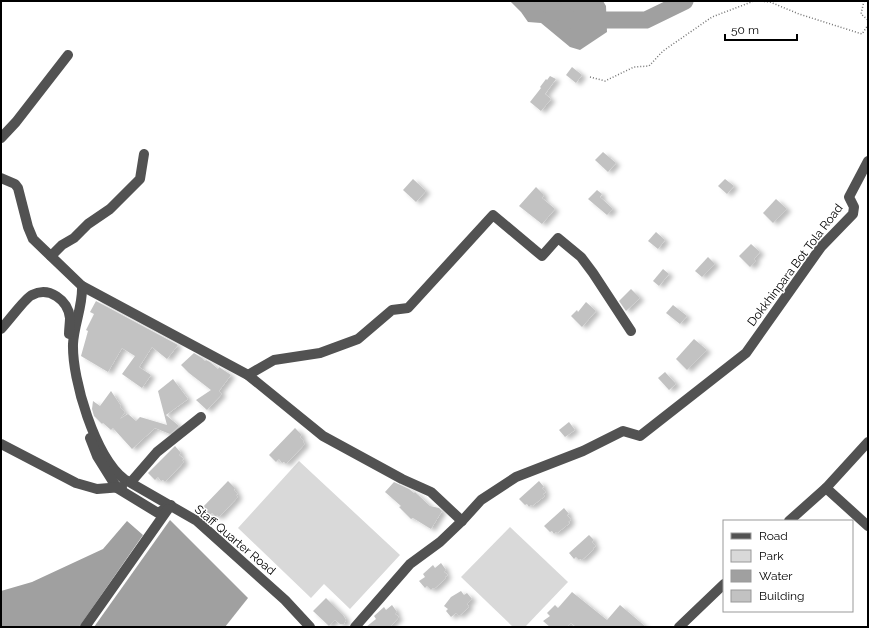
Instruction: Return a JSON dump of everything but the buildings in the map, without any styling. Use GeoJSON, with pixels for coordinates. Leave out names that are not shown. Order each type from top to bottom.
{"type":"FeatureCollection","features":[{"type":"Feature","properties":{"kind":"street"},"geometry":{"type":"LineString","coordinates":[[1,138],[16,122],[68,56]]}},
{"type":"Feature","properties":{"kind":"street"},"geometry":{"type":"LineString","coordinates":[[51,256],[62,245],[74,238],[88,224],[110,209],[140,179],[144,154]]}},
{"type":"Feature","properties":{"kind":"street","name":"Dokkhinpara Bot Tola Road"},"geometry":{"type":"LineString","coordinates":[[355,627],[410,564],[440,542],[462,522],[481,500],[516,477],[583,451],[623,431],[640,436],[746,353],[821,247],[853,214],[854,207],[849,197],[868,161]]}},
{"type":"Feature","properties":{"kind":"street"},"geometry":{"type":"LineString","coordinates":[[1,178],[15,184],[18,188],[28,227],[33,239],[82,286],[248,375],[323,436],[402,479],[431,492],[462,522]]}},
{"type":"Feature","properties":{"kind":"street"},"geometry":{"type":"LineString","coordinates":[[248,375],[274,360],[320,353],[358,339],[392,310],[408,308],[493,215],[542,256],[558,238],[581,257],[631,331]]}},
{"type":"Feature","properties":{"kind":"street","name":"Staff Quarter Road"},"geometry":{"type":"LineString","coordinates":[[82,286],[82,305],[75,328],[73,362],[86,414],[96,438],[123,486],[171,506],[197,522],[285,600],[310,627]]}},
{"type":"Feature","properties":{"kind":"street"},"geometry":{"type":"LineString","coordinates":[[1,329],[31,295],[42,292],[54,294],[60,299],[70,318],[68,360],[72,384],[97,456],[123,486],[158,513],[171,506]]}},
{"type":"Feature","properties":{"kind":"street"},"geometry":{"type":"LineString","coordinates":[[1,444],[76,483],[97,489],[123,486],[157,452],[201,417]]}},
{"type":"Feature","properties":{"kind":"street"},"geometry":{"type":"LineString","coordinates":[[790,520],[826,488],[868,442]]}},
{"type":"Feature","properties":{"kind":"street"},"geometry":{"type":"LineString","coordinates":[[826,488],[868,526]]}},
{"type":"Feature","properties":{"kind":"street"},"geometry":{"type":"LineString","coordinates":[[85,627],[171,506]]}},
{"type":"Feature","properties":{"kind":"street"},"geometry":{"type":"LineString","coordinates":[[680,627],[723,585]]}},
{"type":"Feature","properties":{"kind":"path"},"geometry":{"type":"LineString","coordinates":[[590,77],[605,81],[634,67],[649,66],[663,51],[712,17],[754,1]]}},
{"type":"Feature","properties":{"kind":"path"},"geometry":{"type":"LineString","coordinates":[[758,1],[770,2],[799,14],[862,34],[868,25]]}},
{"type":"Feature","properties":{"kind":"path"},"geometry":{"type":"LineString","coordinates":[[864,1],[861,14],[868,20]]}},
{"type":"Feature","properties":{"kind":"green space"},"geometry":{"type":"Polygon","coordinates":[[[299,461],[400,555],[350,609],[324,584],[311,598],[238,528],[299,461]]]}},
{"type":"Feature","properties":{"kind":"green space"},"geometry":{"type":"Polygon","coordinates":[[[510,527],[568,582],[525,627],[513,627],[461,577],[510,527]]]}},
{"type":"Feature","properties":{"kind":"water"},"geometry":{"type":"Polygon","coordinates":[[[510,1],[603,1],[606,6],[607,32],[580,50],[570,47],[541,23],[528,22],[510,1]]]}},
{"type":"Feature","properties":{"kind":"water"},"geometry":{"type":"Polygon","coordinates":[[[170,520],[248,598],[225,627],[94,627],[170,520]]]}},
{"type":"Feature","properties":{"kind":"water"},"geometry":{"type":"Polygon","coordinates":[[[127,521],[143,535],[79,627],[1,627],[1,591],[32,582],[103,549],[127,521]]]}},
{"type":"Feature","properties":{"kind":"waterway"},"geometry":{"type":"LineString","coordinates":[[543,1],[572,20],[646,20],[685,1]]}}]}
